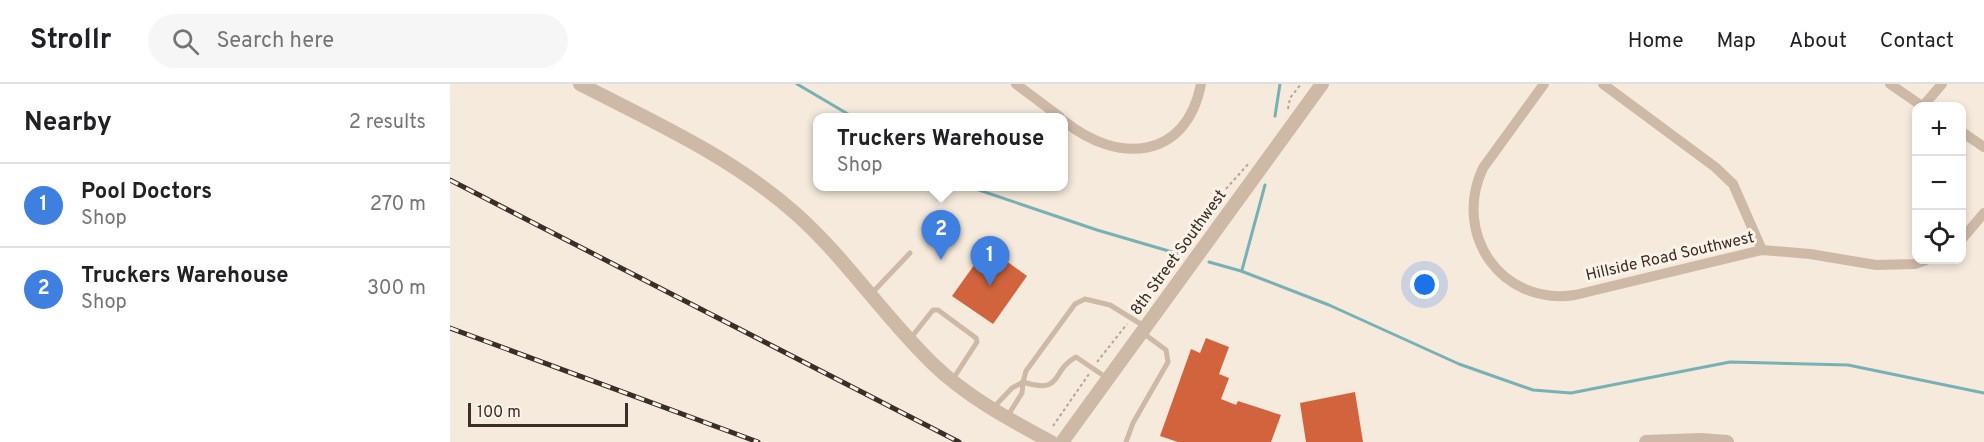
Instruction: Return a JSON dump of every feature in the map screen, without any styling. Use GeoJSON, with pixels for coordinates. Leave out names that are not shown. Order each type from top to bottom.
{"type":"FeatureCollection","features":[{"type":"Feature","properties":{"kind":"street"},"geometry":{"type":"LineString","coordinates":[[580,84],[596,88],[719,156],[750,177],[821,237],[909,340],[952,380],[1006,418],[1051,442]]}},
{"type":"Feature","properties":{"kind":"street"},"geometry":{"type":"LineString","coordinates":[[1017,84],[1055,113]]}},
{"type":"Feature","properties":{"kind":"street"},"geometry":{"type":"LineString","coordinates":[[1068,124],[1104,146],[1130,150],[1156,145],[1168,139],[1187,122],[1199,98],[1202,84]]}},
{"type":"Feature","properties":{"kind":"street","name":"8th Street Southwest"},"geometry":{"type":"LineString","coordinates":[[1062,442],[1322,84]]}},
{"type":"Feature","properties":{"kind":"street","name":"Hillside Road Southwest"},"geometry":{"type":"LineString","coordinates":[[1544,84],[1483,168],[1477,180],[1473,206],[1475,231],[1494,266],[1519,286],[1549,297],[1575,295],[1762,250],[1810,254],[1876,265],[1915,264]]}},
{"type":"Feature","properties":{"kind":"street"},"geometry":{"type":"LineString","coordinates":[[1603,84],[1715,167],[1733,184],[1762,250]]}},
{"type":"Feature","properties":{"kind":"street"},"geometry":{"type":"LineString","coordinates":[[1890,84],[1917,102]]}},
{"type":"Feature","properties":{"kind":"street"},"geometry":{"type":"LineString","coordinates":[[1926,102],[1942,84]]}},
{"type":"Feature","properties":{"kind":"street"},"geometry":{"type":"LineString","coordinates":[[1966,135],[1984,147]]}},
{"type":"Feature","properties":{"kind":"street"},"geometry":{"type":"LineString","coordinates":[[1966,234],[1984,213]]}},
{"type":"Feature","properties":{"kind":"street"},"geometry":{"type":"LineString","coordinates":[[1646,442],[1727,442]]}},
{"type":"Feature","properties":{"kind":"lane"},"geometry":{"type":"LineString","coordinates":[[870,295],[910,253]]}},
{"type":"Feature","properties":{"kind":"lane"},"geometry":{"type":"LineString","coordinates":[[1006,418],[1022,393],[1026,372],[1075,304],[1085,299],[1098,300],[1132,319],[1166,350],[1168,362],[1129,441]]}},
{"type":"Feature","properties":{"kind":"lane"},"geometry":{"type":"LineString","coordinates":[[909,340],[933,310],[938,310],[976,338],[977,342],[952,380]]}},
{"type":"Feature","properties":{"kind":"lane"},"geometry":{"type":"LineString","coordinates":[[992,409],[1012,388],[1023,382],[1046,387],[1053,384],[1076,357],[1108,379]]}},
{"type":"Feature","properties":{"kind":"path"},"geometry":{"type":"LineString","coordinates":[[1288,112],[1290,98],[1301,84]]}},
{"type":"Feature","properties":{"kind":"path"},"geometry":{"type":"LineString","coordinates":[[1053,426],[1093,368],[1190,244],[1216,200],[1256,156]]}},
{"type":"Feature","properties":{"kind":"building"},"geometry":{"type":"Polygon","coordinates":[[[987,247],[1027,276],[993,324],[952,296],[987,247]]]}},
{"type":"Feature","properties":{"kind":"building"},"geometry":{"type":"Polygon","coordinates":[[[1206,338],[1229,347],[1219,374],[1229,378],[1221,399],[1236,405],[1238,401],[1281,415],[1271,442],[1178,442],[1160,436],[1191,349],[1200,353],[1206,338]]]}},
{"type":"Feature","properties":{"kind":"building"},"geometry":{"type":"Polygon","coordinates":[[[1355,392],[1363,442],[1306,442],[1300,403],[1355,392]]]}},
{"type":"Feature","properties":{"kind":"waterway"},"geometry":{"type":"LineString","coordinates":[[797,84],[846,113]]}},
{"type":"Feature","properties":{"kind":"waterway"},"geometry":{"type":"LineString","coordinates":[[1275,116],[1280,84]]}},
{"type":"Feature","properties":{"kind":"waterway"},"geometry":{"type":"LineString","coordinates":[[1242,270],[1265,185]]}},
{"type":"Feature","properties":{"kind":"waterway"},"geometry":{"type":"LineString","coordinates":[[982,191],[1097,230],[1179,254]]}},
{"type":"Feature","properties":{"kind":"waterway"},"geometry":{"type":"LineString","coordinates":[[1209,262],[1241,271],[1329,305],[1459,364],[1533,390],[1571,393],[1730,362],[1848,365],[1984,393]]}},
{"type":"Feature","properties":{"kind":"railway"},"geometry":{"type":"LineString","coordinates":[[450,180],[959,442]]}},
{"type":"Feature","properties":{"kind":"railway"},"geometry":{"type":"LineString","coordinates":[[450,328],[758,442]]}},
{"type":"Feature","properties":{"kind":"place","name":"Truckers Warehouse"},"geometry":{"type":"Point","coordinates":[941,260]}},
{"type":"Feature","properties":{"kind":"place","name":"Pool Doctors"},"geometry":{"type":"Point","coordinates":[990,286]}}]}
